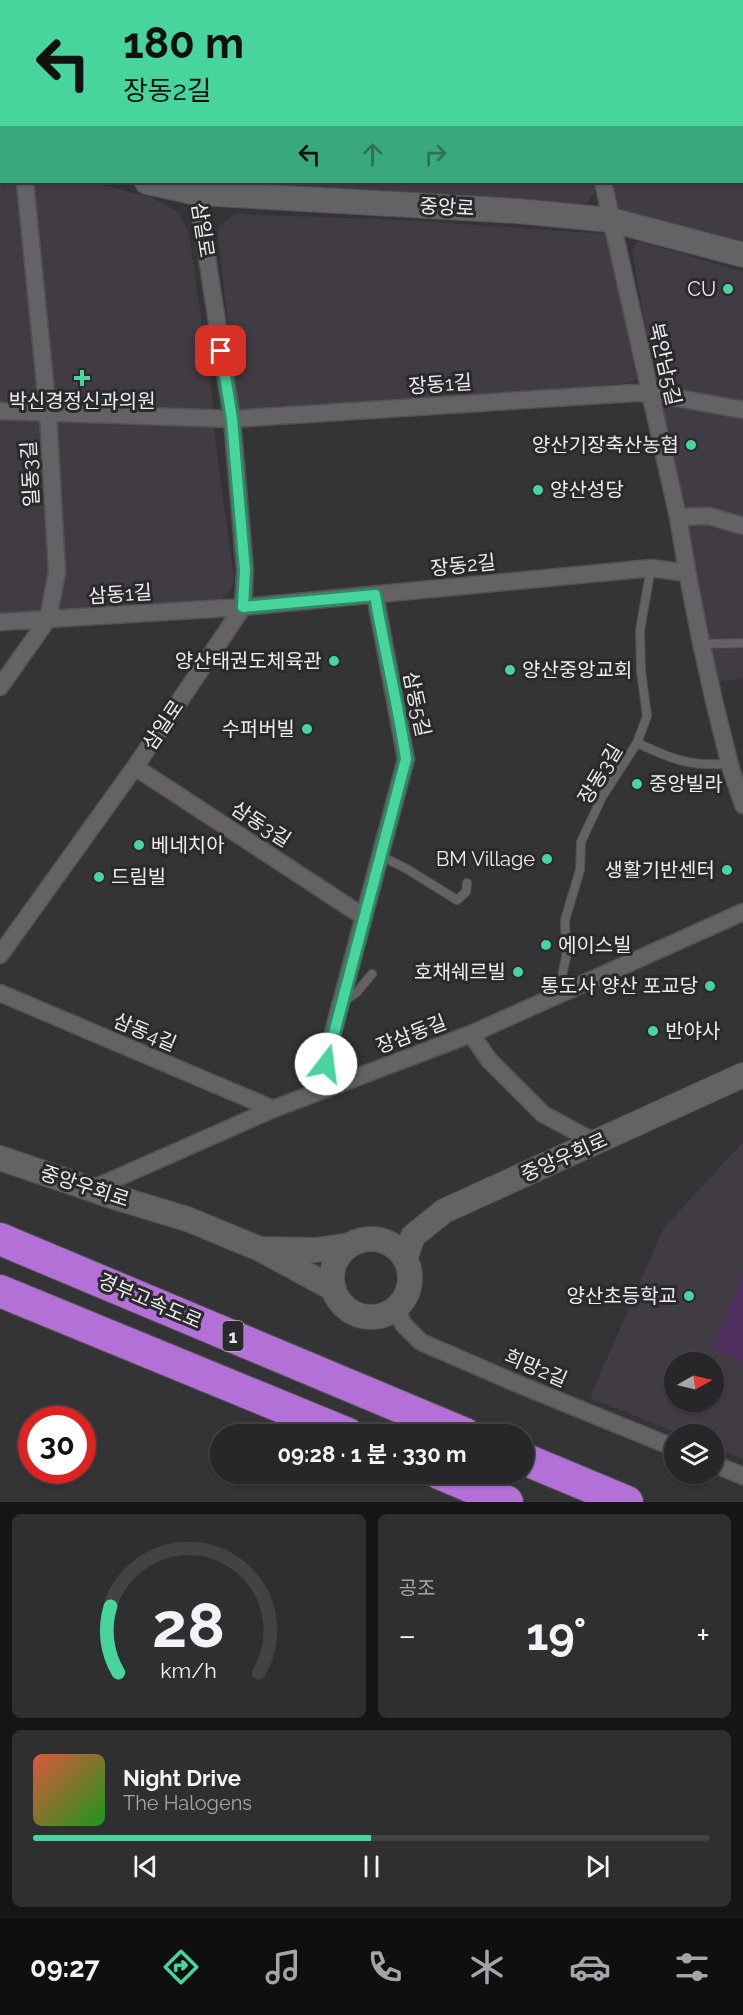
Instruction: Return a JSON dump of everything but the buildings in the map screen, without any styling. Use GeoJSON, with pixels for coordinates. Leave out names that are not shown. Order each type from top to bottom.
{"type":"FeatureCollection","features":[{"type":"Feature","properties":{"kind":"highway","name":"경부고속도로"},"geometry":{"type":"LineString","coordinates":[[0,1239],[441,1424]]}},
{"type":"Feature","properties":{"kind":"highway","name":"1"},"geometry":{"type":"LineString","coordinates":[[0,1291],[324,1424]]}},
{"type":"Feature","properties":{"kind":"highway"},"geometry":{"type":"LineString","coordinates":[[534,1462],[627,1502]]}},
{"type":"Feature","properties":{"kind":"highway"},"geometry":{"type":"LineString","coordinates":[[465,1484],[507,1502]]}},
{"type":"Feature","properties":{"kind":"main road","name":"중앙로"},"geometry":{"type":"LineString","coordinates":[[157,183],[612,220],[743,255]]}},
{"type":"Feature","properties":{"kind":"main road","name":"중앙우회로"},"geometry":{"type":"LineString","coordinates":[[405,1259],[413,1236],[444,1211],[743,1076]]}},
{"type":"Feature","properties":{"kind":"main road","name":"중앙우회로"},"geometry":{"type":"LineString","coordinates":[[0,1158],[92,1190],[187,1219],[260,1249],[334,1289]]}},
{"type":"Feature","properties":{"kind":"main road"},"geometry":{"type":"LineString","coordinates":[[374,1239],[391,1245],[405,1259],[409,1272],[409,1284],[404,1297],[396,1307],[386,1314],[373,1317],[349,1310],[339,1301],[332,1277],[334,1264],[340,1253],[361,1240],[374,1239],[444,1211]]}},
{"type":"Feature","properties":{"kind":"main road"},"geometry":{"type":"LineString","coordinates":[[260,1249],[316,1250],[350,1245]]}},
{"type":"Feature","properties":{"kind":"street","name":"일동3길"},"geometry":{"type":"LineString","coordinates":[[26,183],[48,413],[57,572],[48,619]]}},
{"type":"Feature","properties":{"kind":"street","name":"북안남5길"},"geometry":{"type":"LineString","coordinates":[[603,183],[678,517],[687,573],[729,764],[742,799]]}},
{"type":"Feature","properties":{"kind":"street","name":"삼일로"},"geometry":{"type":"LineString","coordinates":[[0,955],[135,767],[243,607],[245,570],[232,419],[196,187]]}},
{"type":"Feature","properties":{"kind":"street","name":"장동1길"},"geometry":{"type":"LineString","coordinates":[[0,411],[232,419],[633,393],[650,393],[743,410]]}},
{"type":"Feature","properties":{"kind":"street"},"geometry":{"type":"LineString","coordinates":[[678,517],[709,516],[743,525]]}},
{"type":"Feature","properties":{"kind":"street","name":"장동2길"},"geometry":{"type":"LineString","coordinates":[[243,607],[651,568],[687,573]]}},
{"type":"Feature","properties":{"kind":"street","name":"삼동5길"},"geometry":{"type":"LineString","coordinates":[[317,1092],[406,759],[375,595]]}},
{"type":"Feature","properties":{"kind":"street","name":"삼동1길"},"geometry":{"type":"LineString","coordinates":[[0,622],[243,607]]}},
{"type":"Feature","properties":{"kind":"street"},"geometry":{"type":"LineString","coordinates":[[0,687],[48,619]]}},
{"type":"Feature","properties":{"kind":"street","name":"삼동3길"},"geometry":{"type":"LineString","coordinates":[[135,767],[364,917]]}},
{"type":"Feature","properties":{"kind":"street","name":"장삼동길"},"geometry":{"type":"LineString","coordinates":[[92,1190],[273,1109],[471,1034],[743,912]]}},
{"type":"Feature","properties":{"kind":"street","name":"삼동4길"},"geometry":{"type":"LineString","coordinates":[[0,993],[273,1109]]}},
{"type":"Feature","properties":{"kind":"street"},"geometry":{"type":"LineString","coordinates":[[471,1034],[489,1060],[543,1114],[597,1143]]}},
{"type":"Feature","properties":{"kind":"street","name":"희망2길"},"geometry":{"type":"LineString","coordinates":[[396,1307],[403,1324],[421,1342],[664,1444]]}},
{"type":"Feature","properties":{"kind":"street"},"geometry":{"type":"LineString","coordinates":[[724,1468],[743,1476]]}},
{"type":"Feature","properties":{"kind":"lane","name":"장동3길"},"geometry":{"type":"LineString","coordinates":[[558,995],[566,957],[565,920],[580,870],[581,842],[602,797],[637,743],[646,716],[641,671],[640,630],[651,568]]}},
{"type":"Feature","properties":{"kind":"lane"},"geometry":{"type":"LineString","coordinates":[[702,644],[743,643]]}},
{"type":"Feature","properties":{"kind":"lane"},"geometry":{"type":"LineString","coordinates":[[637,743],[689,764],[729,764]]}},
{"type":"Feature","properties":{"kind":"lane"},"geometry":{"type":"LineString","coordinates":[[381,856],[407,868],[457,900],[466,892],[467,883]]}},
{"type":"Feature","properties":{"kind":"lane"},"geometry":{"type":"LineString","coordinates":[[342,1003],[357,992],[372,974]]}},
{"type":"Feature","properties":{"kind":"shaded area"},"geometry":{"type":"Polygon","coordinates":[[[0,183],[96,183],[153,198],[179,213],[189,234],[214,409],[215,439],[234,578],[232,587],[219,602],[0,617],[0,183]]]}},
{"type":"Feature","properties":{"kind":"shaded area"},"geometry":{"type":"Polygon","coordinates":[[[230,183],[596,183],[597,191],[582,205],[557,206],[238,186],[230,183]]]}},
{"type":"Feature","properties":{"kind":"shaded area"},"geometry":{"type":"Polygon","coordinates":[[[609,183],[743,183],[743,245],[617,211],[609,183]]]}},
{"type":"Feature","properties":{"kind":"shaded area"},"geometry":{"type":"Polygon","coordinates":[[[234,214],[402,220],[606,234],[637,379],[628,383],[242,414],[237,403],[218,236],[219,227],[234,214]]]}},
{"type":"Feature","properties":{"kind":"shaded area"},"geometry":{"type":"Polygon","coordinates":[[[643,242],[743,272],[743,678],[718,682],[708,628],[682,526],[632,251],[636,243],[643,242]]]}},
{"type":"Feature","properties":{"kind":"shaded area","name":"양산초등학교"},"geometry":{"type":"Polygon","coordinates":[[[743,1142],[743,1459],[724,1451],[724,1424],[664,1424],[664,1427],[590,1398],[663,1229],[743,1142]]]}},
{"type":"Feature","properties":{"kind":"shaded area"},"geometry":{"type":"Polygon","coordinates":[[[743,1275],[743,1362],[724,1352],[712,1349],[743,1275]]]}},
{"type":"Feature","properties":{"kind":"place","name":"CU"},"geometry":{"type":"Point","coordinates":[728,289]}},
{"type":"Feature","properties":{"kind":"place","name":"박신경정신과의원"},"geometry":{"type":"Point","coordinates":[82,378]}},
{"type":"Feature","properties":{"kind":"place","name":"양산기장축산농협"},"geometry":{"type":"Point","coordinates":[691,445]}},
{"type":"Feature","properties":{"kind":"place","name":"양산성당"},"geometry":{"type":"Point","coordinates":[538,490]}},
{"type":"Feature","properties":{"kind":"place","name":"양산태권도체육관"},"geometry":{"type":"Point","coordinates":[334,661]}},
{"type":"Feature","properties":{"kind":"place","name":"양산중앙교회"},"geometry":{"type":"Point","coordinates":[510,670]}},
{"type":"Feature","properties":{"kind":"place","name":"수퍼버빌"},"geometry":{"type":"Point","coordinates":[307,729]}},
{"type":"Feature","properties":{"kind":"place","name":"중앙빌라"},"geometry":{"type":"Point","coordinates":[637,784]}},
{"type":"Feature","properties":{"kind":"place","name":"베네치아"},"geometry":{"type":"Point","coordinates":[139,845]}},
{"type":"Feature","properties":{"kind":"place","name":"BM Village"},"geometry":{"type":"Point","coordinates":[547,859]}},
{"type":"Feature","properties":{"kind":"place","name":"생활기반센터"},"geometry":{"type":"Point","coordinates":[727,870]}},
{"type":"Feature","properties":{"kind":"place","name":"드림빌"},"geometry":{"type":"Point","coordinates":[99,877]}},
{"type":"Feature","properties":{"kind":"place","name":"에이스빌"},"geometry":{"type":"Point","coordinates":[546,945]}},
{"type":"Feature","properties":{"kind":"place","name":"호채쉐르빌"},"geometry":{"type":"Point","coordinates":[518,972]}},
{"type":"Feature","properties":{"kind":"place","name":"통도사 양산 포교당"},"geometry":{"type":"Point","coordinates":[710,986]}},
{"type":"Feature","properties":{"kind":"place","name":"반야사"},"geometry":{"type":"Point","coordinates":[653,1031]}},
{"type":"Feature","properties":{"kind":"place","name":"양산초등학교"},"geometry":{"type":"Point","coordinates":[689,1296]}},
{"type":"Feature","properties":{"kind":"route"},"geometry":{"type":"LineString","coordinates":[[221,351],[232,419],[245,570],[243,607],[375,595],[403,738],[406,759],[326,1064]]}}]}
